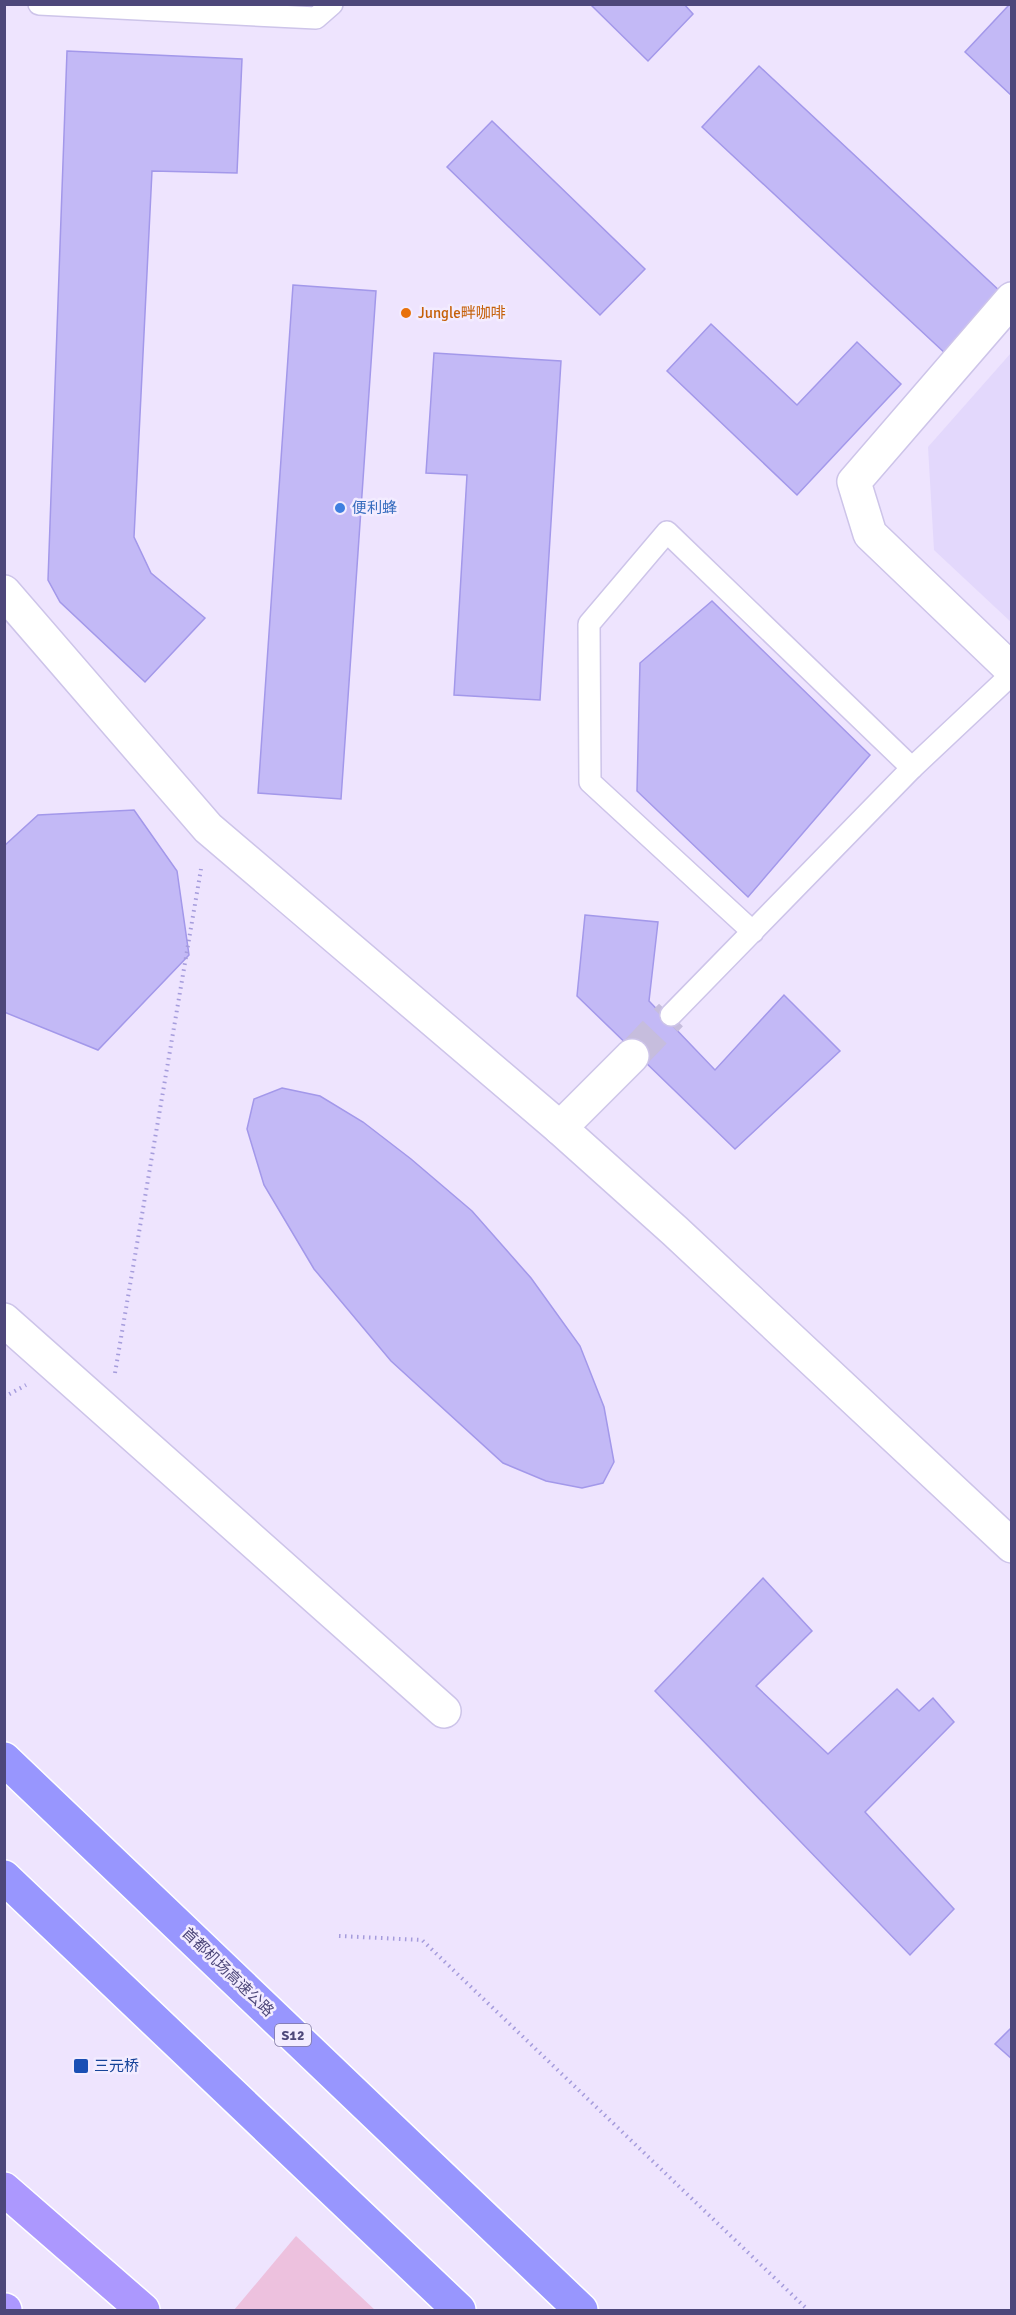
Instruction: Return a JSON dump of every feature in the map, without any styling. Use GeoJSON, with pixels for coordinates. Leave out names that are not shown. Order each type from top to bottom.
{"type":"FeatureCollection","features":[{"type":"Feature","properties":{"kind":"highway","name":"首都机场高速公路"},"geometry":{"type":"LineString","coordinates":[[4,1759],[581,2310]]}},
{"type":"Feature","properties":{"kind":"highway"},"geometry":{"type":"LineString","coordinates":[[4,1877],[459,2310]]}},
{"type":"Feature","properties":{"kind":"highway"},"geometry":{"type":"LineString","coordinates":[[4,2189],[144,2310]]}},
{"type":"Feature","properties":{"kind":"highway"},"geometry":{"type":"LineString","coordinates":[[384,2240],[448,2310]]}},
{"type":"Feature","properties":{"kind":"street"},"geometry":{"type":"LineString","coordinates":[[1011,299],[854,482],[870,534],[1011,672]]}},
{"type":"Feature","properties":{"kind":"street"},"geometry":{"type":"LineString","coordinates":[[4,592],[208,828],[560,1128],[675,1232],[1011,1546]]}},
{"type":"Feature","properties":{"kind":"street"},"geometry":{"type":"LineString","coordinates":[[560,1128],[632,1056]]}},
{"type":"Feature","properties":{"kind":"street"},"geometry":{"type":"LineString","coordinates":[[4,1320],[444,1711]]}},
{"type":"Feature","properties":{"kind":"lane"},"geometry":{"type":"LineString","coordinates":[[39,4],[316,18],[332,4]]}},
{"type":"Feature","properties":{"kind":"lane"},"geometry":{"type":"LineString","coordinates":[[753,932],[590,782],[589,624],[667,532],[912,768]]}},
{"type":"Feature","properties":{"kind":"lane"},"geometry":{"type":"LineString","coordinates":[[671,1016],[912,768],[1011,672]]}},
{"type":"Feature","properties":{"kind":"path"},"geometry":{"type":"LineString","coordinates":[[108,1412],[208,828]]}},
{"type":"Feature","properties":{"kind":"path"},"geometry":{"type":"LineString","coordinates":[[339,1936],[423,1940],[808,2310]]}},
{"type":"Feature","properties":{"kind":"shaded area"},"geometry":{"type":"Polygon","coordinates":[[[1011,353],[1011,622],[934,550],[928,447],[1011,353]]]}},
{"type":"Feature","properties":{"kind":"shaded area"},"geometry":{"type":"Polygon","coordinates":[[[296,2236],[375,2310],[234,2310],[296,2236]]]}},
{"type":"Feature","properties":{"kind":"building"},"geometry":{"type":"Polygon","coordinates":[[[590,4],[684,4],[693,14],[648,61],[590,4]]]}},
{"type":"Feature","properties":{"kind":"building"},"geometry":{"type":"Polygon","coordinates":[[[1009,5],[1012,7],[1012,96],[965,52],[1009,5]]]}},
{"type":"Feature","properties":{"kind":"building"},"geometry":{"type":"Polygon","coordinates":[[[67,51],[242,59],[237,173],[152,171],[134,537],[151,573],[205,618],[145,682],[60,602],[48,580],[67,51]]]}},
{"type":"Feature","properties":{"kind":"building"},"geometry":{"type":"Polygon","coordinates":[[[759,66],[1003,294],[947,355],[702,127],[759,66]]]}},
{"type":"Feature","properties":{"kind":"building"},"geometry":{"type":"Polygon","coordinates":[[[492,121],[645,269],[600,315],[447,167],[492,121]]]}},
{"type":"Feature","properties":{"kind":"building"},"geometry":{"type":"Polygon","coordinates":[[[293,285],[376,291],[341,799],[258,793],[293,285]]]}},
{"type":"Feature","properties":{"kind":"building"},"geometry":{"type":"Polygon","coordinates":[[[711,324],[797,405],[857,342],[901,384],[797,495],[667,371],[711,324]]]}},
{"type":"Feature","properties":{"kind":"building"},"geometry":{"type":"Polygon","coordinates":[[[434,353],[561,361],[540,700],[454,695],[467,475],[426,473],[434,353]]]}},
{"type":"Feature","properties":{"kind":"building"},"geometry":{"type":"Polygon","coordinates":[[[712,601],[870,755],[748,897],[637,791],[640,663],[712,601]]]}},
{"type":"Feature","properties":{"kind":"building"},"geometry":{"type":"Polygon","coordinates":[[[134,810],[177,871],[189,955],[98,1050],[4,1012],[4,846],[38,815],[134,810]]]}},
{"type":"Feature","properties":{"kind":"building"},"geometry":{"type":"Polygon","coordinates":[[[585,915],[658,922],[649,1001],[715,1070],[784,995],[840,1051],[735,1149],[577,996],[585,915]]]}},
{"type":"Feature","properties":{"kind":"building"},"geometry":{"type":"Polygon","coordinates":[[[282,1088],[320,1096],[363,1122],[472,1211],[531,1278],[580,1346],[604,1407],[614,1462],[603,1483],[582,1488],[546,1481],[503,1463],[391,1361],[314,1269],[264,1185],[247,1129],[254,1099],[282,1088]]]}},
{"type":"Feature","properties":{"kind":"building"},"geometry":{"type":"Polygon","coordinates":[[[763,1578],[812,1631],[756,1686],[828,1754],[897,1689],[919,1711],[933,1698],[954,1722],[865,1812],[954,1909],[910,1955],[655,1691],[763,1578]]]}},
{"type":"Feature","properties":{"kind":"building"},"geometry":{"type":"Polygon","coordinates":[[[1012,2027],[1012,2059],[995,2044],[1012,2027]]]}},
{"type":"Feature","properties":{"kind":"tunnel"},"geometry":{"type":"LineString","coordinates":[[632,1056],[671,1015]]}},
{"type":"Feature","properties":{"kind":"place","name":"Jungle畔咖啡"},"geometry":{"type":"Point","coordinates":[406,313]}},
{"type":"Feature","properties":{"kind":"place","name":"便利蜂"},"geometry":{"type":"Point","coordinates":[340,508]}},
{"type":"Feature","properties":{"kind":"place","name":"三元桥"},"geometry":{"type":"Point","coordinates":[81,2066]}}]}
